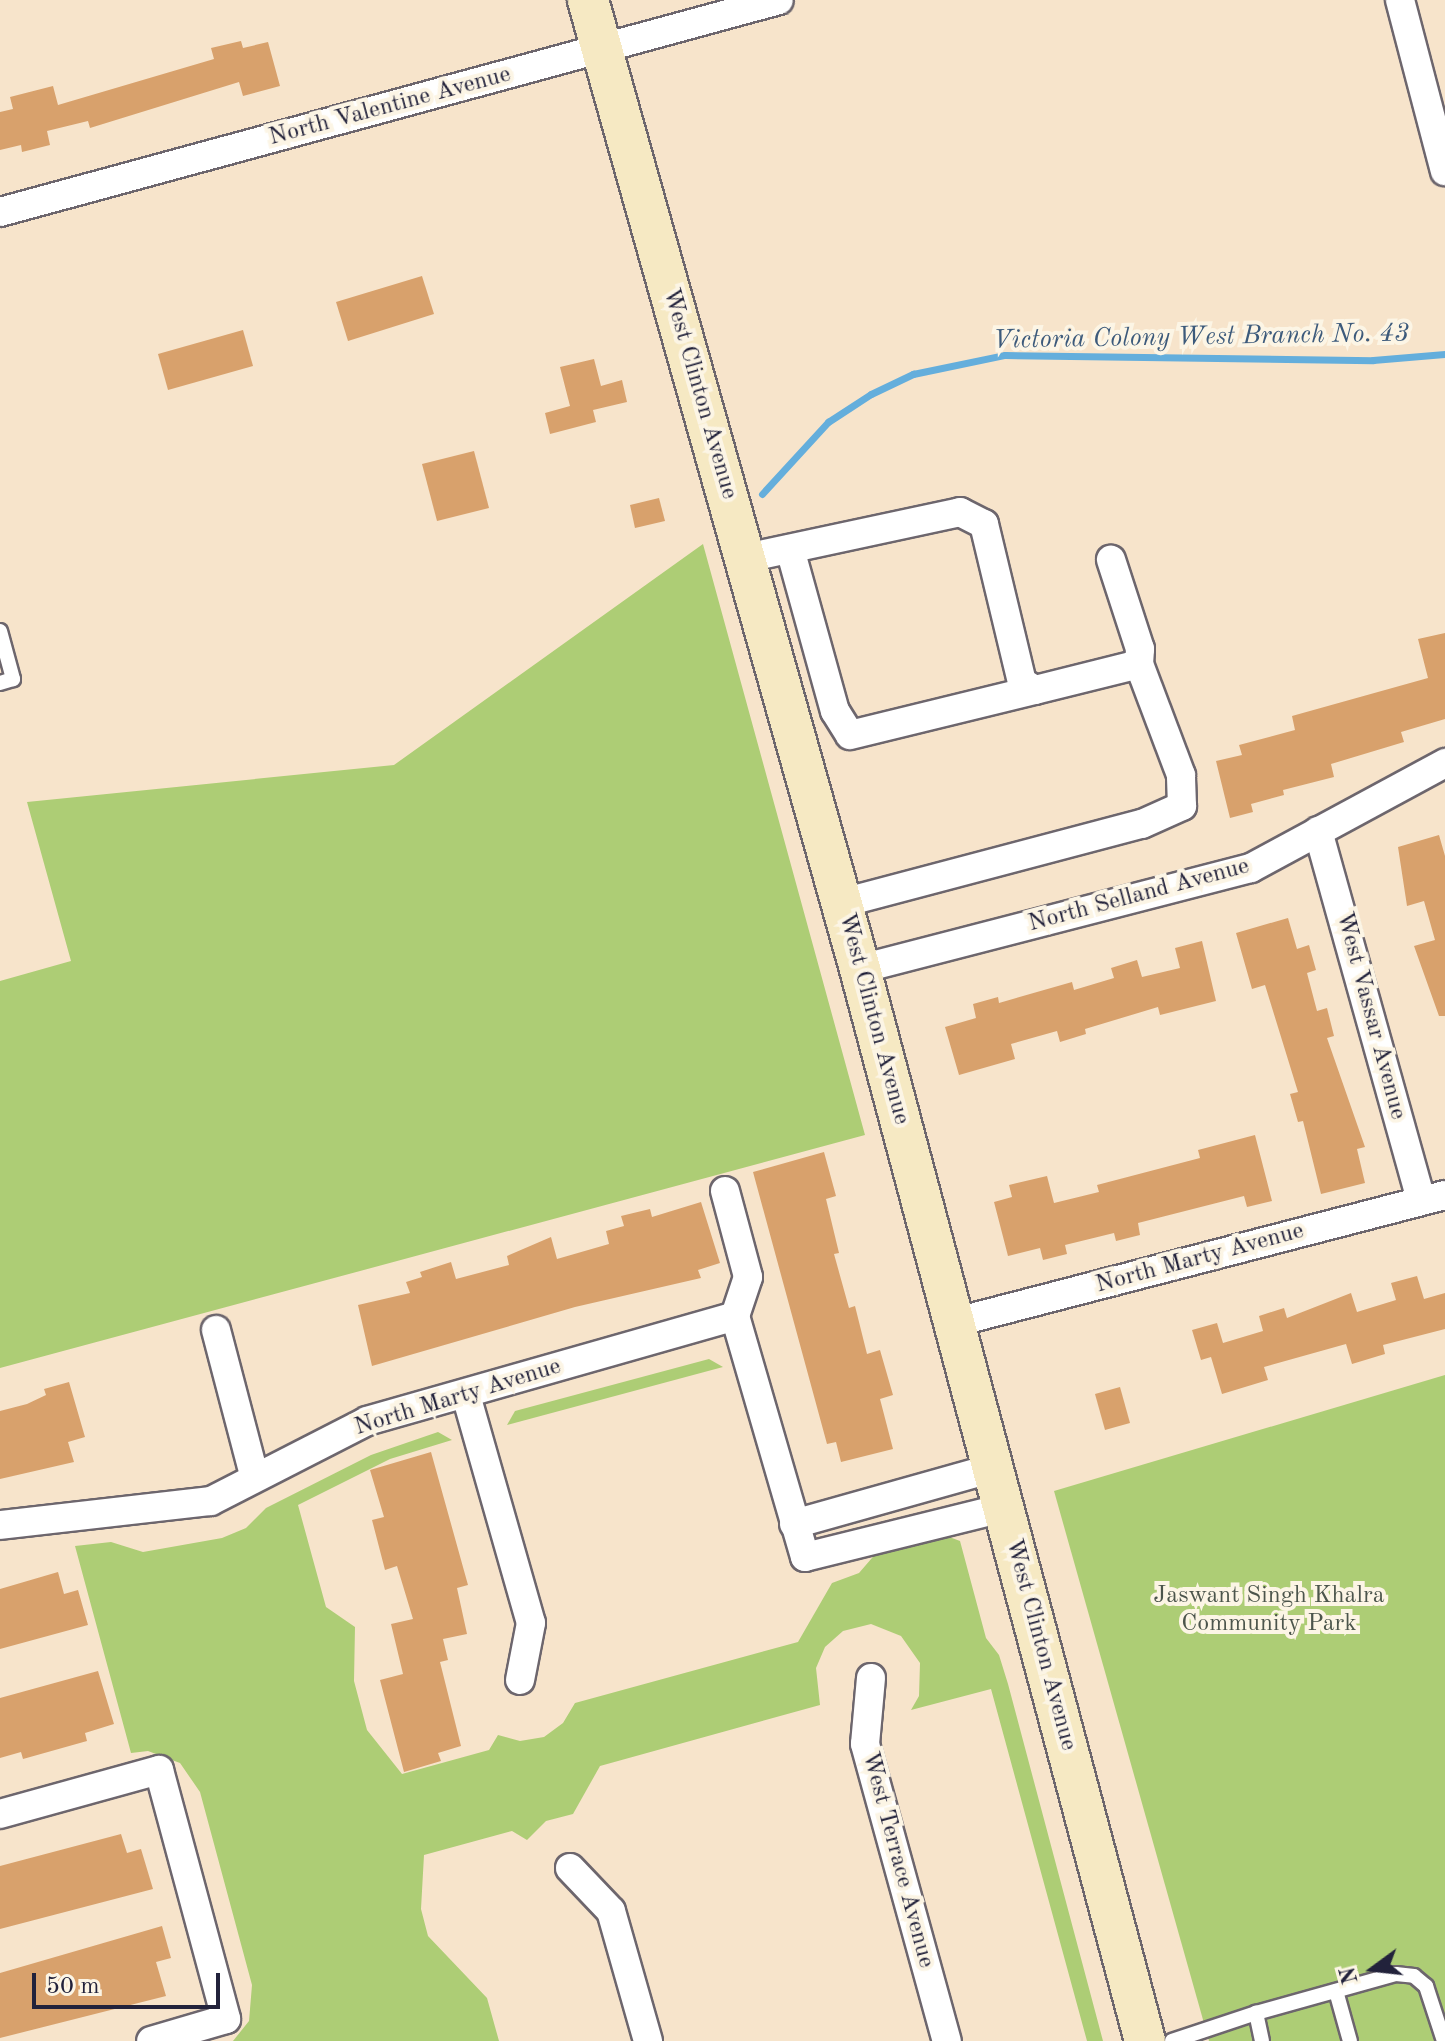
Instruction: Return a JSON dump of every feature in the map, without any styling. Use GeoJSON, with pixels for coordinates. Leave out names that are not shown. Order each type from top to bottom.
{"type":"FeatureCollection","features":[{"type":"Feature","properties":{"kind":"main road","name":"West Clinton Avenue"},"geometry":{"type":"LineString","coordinates":[[588,0],[842,903],[1145,2041]]}},
{"type":"Feature","properties":{"kind":"street","name":"North Valentine Avenue"},"geometry":{"type":"LineString","coordinates":[[0,212],[779,0]]}},
{"type":"Feature","properties":{"kind":"street"},"geometry":{"type":"LineString","coordinates":[[1400,0],[1445,171]]}},
{"type":"Feature","properties":{"kind":"street"},"geometry":{"type":"LineString","coordinates":[[746,558],[960,512],[984,524],[1022,682],[1035,690]]}},
{"type":"Feature","properties":{"kind":"street"},"geometry":{"type":"LineString","coordinates":[[790,549],[835,711],[850,735],[1139,664]]}},
{"type":"Feature","properties":{"kind":"street"},"geometry":{"type":"LineString","coordinates":[[842,903],[1142,824],[1182,806],[1181,775],[1166,724],[1139,664],[1140,649],[1111,560]]}},
{"type":"Feature","properties":{"kind":"street","name":"North Selland Avenue"},"geometry":{"type":"LineString","coordinates":[[860,969],[1251,868],[1445,763]]}},
{"type":"Feature","properties":{"kind":"street","name":"West Vassar Avenue"},"geometry":{"type":"LineString","coordinates":[[1318,831],[1433,1198]]}},
{"type":"Feature","properties":{"kind":"street"},"geometry":{"type":"LineString","coordinates":[[725,1191],[748,1277],[735,1316],[805,1557],[1003,1508]]}},
{"type":"Feature","properties":{"kind":"street","name":"North Marty Avenue"},"geometry":{"type":"LineString","coordinates":[[956,1322],[1433,1198]]}},
{"type":"Feature","properties":{"kind":"street","name":"North Marty Avenue"},"geometry":{"type":"LineString","coordinates":[[0,1525],[211,1501],[254,1475],[367,1421],[735,1316]]}},
{"type":"Feature","properties":{"kind":"street"},"geometry":{"type":"LineString","coordinates":[[216,1330],[254,1475]]}},
{"type":"Feature","properties":{"kind":"street"},"geometry":{"type":"LineString","coordinates":[[466,1395],[531,1623],[520,1680]]}},
{"type":"Feature","properties":{"kind":"street"},"geometry":{"type":"LineString","coordinates":[[794,1524],[993,1468]]}},
{"type":"Feature","properties":{"kind":"street","name":"West Terrace Avenue"},"geometry":{"type":"LineString","coordinates":[[871,1678],[865,1744],[947,2041]]}},
{"type":"Feature","properties":{"kind":"street"},"geometry":{"type":"LineString","coordinates":[[0,1814],[159,1770],[226,2019],[151,2041]]}},
{"type":"Feature","properties":{"kind":"street"},"geometry":{"type":"LineString","coordinates":[[570,1868],[611,1911],[648,2041]]}},
{"type":"Feature","properties":{"kind":"lane"},"geometry":{"type":"LineString","coordinates":[[0,631],[13,679],[0,683]]}},
{"type":"Feature","properties":{"kind":"lane"},"geometry":{"type":"LineString","coordinates":[[1172,2041],[1256,2013],[1396,1974],[1414,1976],[1426,1986],[1444,2041]]}},
{"type":"Feature","properties":{"kind":"lane"},"geometry":{"type":"LineString","coordinates":[[1336,1991],[1350,2041]]}},
{"type":"Feature","properties":{"kind":"lane"},"geometry":{"type":"LineString","coordinates":[[1256,2013],[1262,2041]]}},
{"type":"Feature","properties":{"kind":"green space"},"geometry":{"type":"Polygon","coordinates":[[[703,544],[865,1135],[0,1368],[0,981],[71,961],[27,802],[394,765],[703,544]]]}},
{"type":"Feature","properties":{"kind":"green space"},"geometry":{"type":"Polygon","coordinates":[[[709,1359],[723,1367],[507,1425],[515,1411],[709,1359]]]}},
{"type":"Feature","properties":{"kind":"green space","name":"Jaswant Singh Khalra Community Park"},"geometry":{"type":"Polygon","coordinates":[[[1445,1375],[1445,2041],[1209,2041],[1054,1491],[1445,1375]]]}},
{"type":"Feature","properties":{"kind":"green space"},"geometry":{"type":"Polygon","coordinates":[[[438,1432],[452,1440],[390,1459],[298,1505],[326,1607],[355,1627],[354,1681],[367,1730],[402,1774],[489,1750],[498,1735],[520,1741],[544,1737],[563,1723],[575,1703],[798,1642],[832,1583],[859,1573],[878,1551],[936,1532],[960,1541],[986,1638],[999,1655],[1008,1684],[1103,2041],[1087,2041],[991,1689],[911,1710],[919,1696],[920,1663],[901,1636],[871,1624],[843,1631],[825,1647],[816,1668],[820,1705],[600,1766],[573,1814],[546,1821],[527,1840],[512,1831],[424,1855],[421,1909],[428,1936],[487,1998],[499,2041],[233,2041],[249,2021],[252,1985],[200,1792],[180,1763],[148,1751],[131,1753],[75,1546],[111,1542],[143,1552],[222,1538],[246,1528],[266,1508],[371,1455],[438,1432]]]}},
{"type":"Feature","properties":{"kind":"building"},"geometry":{"type":"Polygon","coordinates":[[[241,41],[243,48],[268,42],[280,86],[243,96],[239,82],[90,128],[88,121],[47,131],[50,145],[22,152],[21,145],[0,150],[0,112],[13,109],[10,97],[53,86],[58,105],[214,59],[211,48],[241,41]]]}},
{"type":"Feature","properties":{"kind":"building"},"geometry":{"type":"Polygon","coordinates":[[[422,276],[434,314],[348,341],[336,302],[422,276]]]}},
{"type":"Feature","properties":{"kind":"building"},"geometry":{"type":"Polygon","coordinates":[[[243,330],[253,366],[168,390],[158,354],[243,330]]]}},
{"type":"Feature","properties":{"kind":"building"},"geometry":{"type":"Polygon","coordinates":[[[594,359],[601,386],[622,380],[627,402],[593,410],[596,422],[550,434],[545,413],[570,406],[560,367],[594,359]]]}},
{"type":"Feature","properties":{"kind":"building"},"geometry":{"type":"Polygon","coordinates":[[[474,451],[489,508],[437,521],[422,464],[474,451]]]}},
{"type":"Feature","properties":{"kind":"building"},"geometry":{"type":"Polygon","coordinates":[[[659,498],[665,521],[635,528],[630,505],[659,498]]]}},
{"type":"Feature","properties":{"kind":"building"},"geometry":{"type":"Polygon","coordinates":[[[1445,633],[1445,719],[1401,732],[1404,742],[1331,764],[1334,777],[1283,790],[1284,795],[1251,804],[1253,812],[1230,818],[1216,761],[1242,755],[1239,745],[1295,730],[1292,716],[1428,678],[1418,639],[1445,633]]]}},
{"type":"Feature","properties":{"kind":"building"},"geometry":{"type":"Polygon","coordinates":[[[1439,835],[1445,856],[1445,1016],[1439,1016],[1414,946],[1435,940],[1424,901],[1407,906],[1398,847],[1439,835]]]}},
{"type":"Feature","properties":{"kind":"building"},"geometry":{"type":"Polygon","coordinates":[[[1288,918],[1297,949],[1309,945],[1316,970],[1307,973],[1317,1011],[1327,1008],[1334,1036],[1327,1038],[1365,1147],[1357,1149],[1365,1183],[1321,1194],[1303,1121],[1298,1122],[1290,1094],[1298,1092],[1265,985],[1252,989],[1236,933],[1288,918]]]}},
{"type":"Feature","properties":{"kind":"building"},"geometry":{"type":"Polygon","coordinates":[[[1202,941],[1216,1001],[1160,1015],[1158,1007],[1085,1029],[1086,1034],[1060,1042],[1057,1031],[1011,1044],[1015,1059],[959,1075],[945,1027],[976,1018],[973,1004],[998,997],[999,1003],[1072,982],[1074,990],[1114,978],[1111,968],[1137,960],[1142,977],[1180,968],[1175,948],[1202,941]]]}},
{"type":"Feature","properties":{"kind":"building"},"geometry":{"type":"Polygon","coordinates":[[[1255,1135],[1272,1201],[1247,1207],[1244,1196],[1138,1223],[1140,1235],[1116,1241],[1114,1233],[1065,1245],[1067,1254],[1043,1260],[1040,1248],[1008,1256],[994,1202],[1012,1197],[1009,1185],[1047,1176],[1054,1203],[1099,1192],[1097,1185],[1200,1158],[1198,1150],[1255,1135]]]}},
{"type":"Feature","properties":{"kind":"building"},"geometry":{"type":"Polygon","coordinates":[[[824,1152],[836,1196],[826,1199],[839,1253],[834,1254],[849,1308],[855,1306],[867,1354],[880,1350],[893,1395],[880,1399],[893,1449],[841,1462],[836,1442],[827,1444],[753,1172],[824,1152]]]}},
{"type":"Feature","properties":{"kind":"building"},"geometry":{"type":"Polygon","coordinates":[[[701,1202],[720,1263],[698,1270],[701,1278],[575,1307],[372,1366],[358,1305],[410,1293],[406,1282],[422,1277],[420,1272],[451,1262],[456,1279],[509,1265],[507,1256],[551,1237],[557,1259],[609,1244],[606,1231],[624,1226],[621,1216],[650,1209],[652,1217],[701,1202]]]}},
{"type":"Feature","properties":{"kind":"building"},"geometry":{"type":"Polygon","coordinates":[[[1417,1276],[1424,1299],[1445,1293],[1445,1329],[1383,1345],[1385,1354],[1352,1364],[1346,1344],[1264,1367],[1268,1380],[1222,1394],[1211,1357],[1201,1360],[1192,1330],[1217,1323],[1223,1343],[1263,1331],[1259,1316],[1284,1308],[1287,1318],[1351,1293],[1357,1312],[1396,1300],[1391,1283],[1417,1276]]]}},
{"type":"Feature","properties":{"kind":"building"},"geometry":{"type":"Polygon","coordinates":[[[69,1382],[85,1437],[68,1442],[74,1462],[0,1479],[0,1411],[27,1404],[46,1395],[44,1389],[69,1382]]]}},
{"type":"Feature","properties":{"kind":"building"},"geometry":{"type":"Polygon","coordinates":[[[1120,1387],[1130,1423],[1105,1430],[1095,1394],[1120,1387]]]}},
{"type":"Feature","properties":{"kind":"building"},"geometry":{"type":"Polygon","coordinates":[[[431,1452],[468,1585],[457,1588],[467,1634],[443,1639],[448,1660],[440,1662],[461,1746],[438,1753],[441,1761],[404,1772],[380,1680],[403,1674],[391,1624],[413,1619],[397,1566],[385,1570],[372,1520],[384,1517],[370,1470],[431,1452]]]}},
{"type":"Feature","properties":{"kind":"building"},"geometry":{"type":"Polygon","coordinates":[[[58,1572],[64,1594],[78,1590],[88,1625],[0,1649],[0,1589],[58,1572]]]}},
{"type":"Feature","properties":{"kind":"building"},"geometry":{"type":"Polygon","coordinates":[[[98,1671],[114,1724],[85,1733],[87,1741],[23,1759],[21,1752],[0,1758],[0,1698],[98,1671]]]}},
{"type":"Feature","properties":{"kind":"building"},"geometry":{"type":"Polygon","coordinates":[[[121,1834],[127,1853],[141,1849],[153,1889],[0,1929],[0,1866],[121,1834]]]}},
{"type":"Feature","properties":{"kind":"building"},"geometry":{"type":"Polygon","coordinates":[[[162,1926],[171,1958],[156,1962],[166,1996],[0,2038],[0,1973],[162,1926]]]}},
{"type":"Feature","properties":{"kind":"waterway","name":"Victoria Colony West Branch No. 43"},"geometry":{"type":"LineString","coordinates":[[762,494],[828,422],[871,394],[913,374],[1005,355],[1373,360],[1445,354]]}}]}
